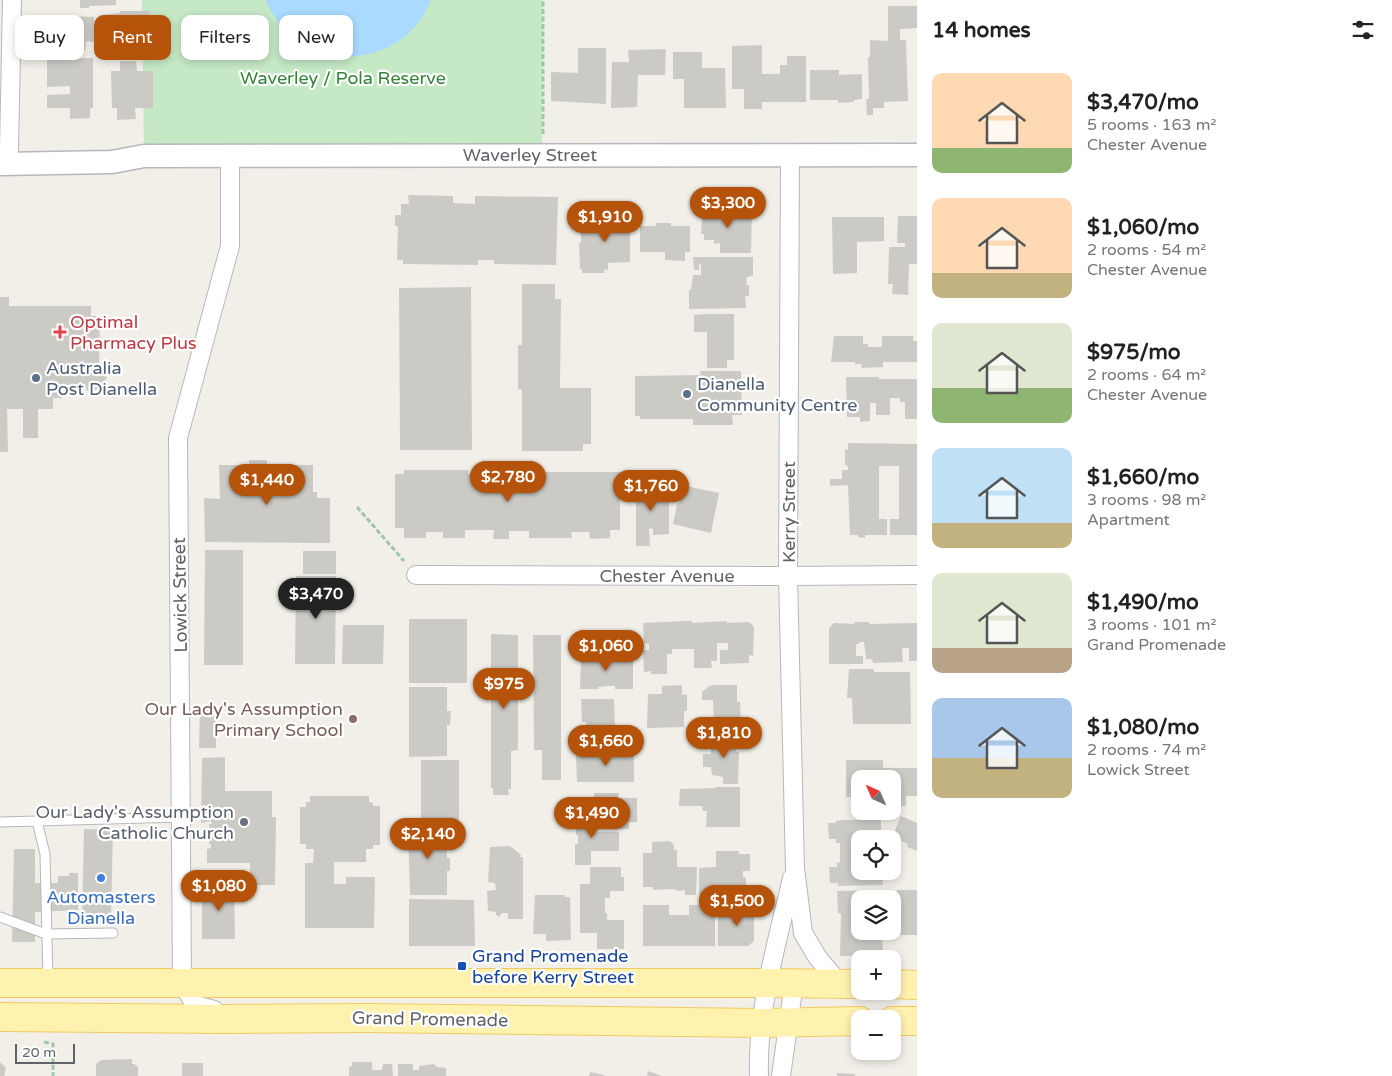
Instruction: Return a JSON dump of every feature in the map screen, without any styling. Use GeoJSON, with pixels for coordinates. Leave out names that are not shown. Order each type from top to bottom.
{"type":"FeatureCollection","features":[{"type":"Feature","properties":{"kind":"main road","name":"Grand Promenade"},"geometry":{"type":"LineString","coordinates":[[0,983],[850,984]]}},
{"type":"Feature","properties":{"kind":"main road"},"geometry":{"type":"LineString","coordinates":[[901,984],[917,984]]}},
{"type":"Feature","properties":{"kind":"main road","name":"Grand Promenade"},"geometry":{"type":"LineString","coordinates":[[0,1017],[224,1020],[366,1018],[760,1023],[851,1021]]}},
{"type":"Feature","properties":{"kind":"main road"},"geometry":{"type":"LineString","coordinates":[[901,1021],[917,1021]]}},
{"type":"Feature","properties":{"kind":"street"},"geometry":{"type":"LineString","coordinates":[[4,157],[12,0]]}},
{"type":"Feature","properties":{"kind":"street","name":"Waverley Street"},"geometry":{"type":"LineString","coordinates":[[4,157],[110,149],[144,156],[917,155]]}},
{"type":"Feature","properties":{"kind":"street","name":"Kerry Street"},"geometry":{"type":"LineString","coordinates":[[790,155],[788,576],[795,868],[803,933],[810,947],[825,967],[850,984]]}},
{"type":"Feature","properties":{"kind":"street","name":"Lowick Street"},"geometry":{"type":"LineString","coordinates":[[224,1020],[214,1010],[195,1005],[182,982],[178,438],[230,246],[230,156]]}},
{"type":"Feature","properties":{"kind":"street","name":"Chester Avenue"},"geometry":{"type":"LineString","coordinates":[[416,575],[917,575]]}},
{"type":"Feature","properties":{"kind":"street","name":"Kerry Street"},"geometry":{"type":"LineString","coordinates":[[781,983],[795,868]]}},
{"type":"Feature","properties":{"kind":"street"},"geometry":{"type":"LineString","coordinates":[[781,983],[788,1022],[781,1076]]}},
{"type":"Feature","properties":{"kind":"street"},"geometry":{"type":"LineString","coordinates":[[759,1076],[760,1023],[781,983]]}},
{"type":"Feature","properties":{"kind":"lane"},"geometry":{"type":"LineString","coordinates":[[0,822],[182,817]]}},
{"type":"Feature","properties":{"kind":"lane"},"geometry":{"type":"LineString","coordinates":[[37,821],[45,854],[48,983]]}},
{"type":"Feature","properties":{"kind":"lane"},"geometry":{"type":"LineString","coordinates":[[0,917],[46,934],[113,933]]}},
{"type":"Feature","properties":{"kind":"path"},"geometry":{"type":"LineString","coordinates":[[542,155],[543,0]]}},
{"type":"Feature","properties":{"kind":"path"},"geometry":{"type":"LineString","coordinates":[[357,507],[416,575]]}},
{"type":"Feature","properties":{"kind":"path"},"geometry":{"type":"LineString","coordinates":[[35,1041],[54,1044],[53,1076]]}},
{"type":"Feature","properties":{"kind":"green space","name":"Waverley / Pola Reserve"},"geometry":{"type":"Polygon","coordinates":[[[142,0],[543,0],[542,155],[144,156],[143,60],[171,60],[171,15],[142,15],[142,0]]]}},
{"type":"Feature","properties":{"kind":"water"},"geometry":{"type":"Polygon","coordinates":[[[265,0],[431,0],[422,18],[409,33],[393,44],[376,52],[358,56],[353,56],[353,15],[279,15],[279,24],[265,0]]]}},
{"type":"Feature","properties":{"kind":"building"},"geometry":{"type":"Polygon","coordinates":[[[80,0],[116,0],[116,5],[80,8],[80,0]]]}},
{"type":"Feature","properties":{"kind":"building"},"geometry":{"type":"Polygon","coordinates":[[[888,6],[917,6],[917,28],[900,29],[900,40],[906,40],[908,101],[884,102],[884,108],[873,108],[873,115],[867,115],[866,99],[869,99],[868,57],[870,57],[870,40],[888,41],[888,6]]]}},
{"type":"Feature","properties":{"kind":"building"},"geometry":{"type":"Polygon","coordinates":[[[120,11],[150,11],[150,15],[100,15],[120,13],[120,11]]]}},
{"type":"Feature","properties":{"kind":"building"},"geometry":{"type":"Polygon","coordinates":[[[84,17],[94,17],[94,42],[86,41],[85,51],[84,17]]]}},
{"type":"Feature","properties":{"kind":"building"},"geometry":{"type":"Polygon","coordinates":[[[762,45],[762,74],[780,74],[780,65],[787,65],[787,56],[806,56],[806,102],[762,102],[762,109],[744,109],[744,89],[732,89],[732,46],[762,45]]]}},
{"type":"Feature","properties":{"kind":"building"},"geometry":{"type":"Polygon","coordinates":[[[578,48],[606,48],[606,104],[551,101],[551,72],[578,73],[578,48]]]}},
{"type":"Feature","properties":{"kind":"building"},"geometry":{"type":"Polygon","coordinates":[[[666,49],[665,75],[638,75],[637,107],[611,108],[612,62],[629,62],[628,50],[666,49]]]}},
{"type":"Feature","properties":{"kind":"building"},"geometry":{"type":"Polygon","coordinates":[[[673,52],[702,52],[702,68],[725,68],[726,108],[684,108],[684,79],[673,79],[673,52]]]}},
{"type":"Feature","properties":{"kind":"building"},"geometry":{"type":"Polygon","coordinates":[[[84,58],[93,58],[93,108],[90,108],[90,118],[70,119],[70,108],[47,108],[47,95],[70,94],[70,86],[47,87],[47,60],[84,60],[84,58]]]}},
{"type":"Feature","properties":{"kind":"building"},"geometry":{"type":"Polygon","coordinates":[[[120,61],[136,61],[137,71],[153,71],[153,108],[135,108],[136,119],[117,120],[117,108],[112,108],[111,71],[120,71],[120,61]]]}},
{"type":"Feature","properties":{"kind":"building"},"geometry":{"type":"Polygon","coordinates":[[[810,70],[839,70],[839,75],[862,74],[862,99],[854,100],[854,102],[838,103],[838,100],[810,100],[810,70]]]}},
{"type":"Feature","properties":{"kind":"building"},"geometry":{"type":"Polygon","coordinates":[[[408,195],[453,196],[453,203],[475,204],[475,196],[558,197],[556,265],[494,264],[494,260],[478,260],[478,265],[403,264],[403,260],[397,260],[398,226],[395,226],[395,215],[401,215],[401,204],[409,204],[408,195]]]}},
{"type":"Feature","properties":{"kind":"building"},"geometry":{"type":"Polygon","coordinates":[[[703,206],[723,206],[723,210],[740,207],[740,211],[752,211],[751,253],[720,253],[720,243],[714,244],[714,240],[704,240],[704,234],[701,234],[703,206]]]}},
{"type":"Feature","properties":{"kind":"building"},"geometry":{"type":"Polygon","coordinates":[[[589,216],[630,216],[630,262],[608,263],[608,270],[604,269],[605,273],[582,273],[582,269],[580,269],[579,243],[581,243],[581,233],[589,232],[589,216]]]}},
{"type":"Feature","properties":{"kind":"building"},"geometry":{"type":"Polygon","coordinates":[[[898,216],[917,216],[917,264],[909,264],[908,295],[892,294],[893,284],[888,284],[889,247],[905,247],[905,243],[897,243],[898,216]]]}},
{"type":"Feature","properties":{"kind":"building"},"geometry":{"type":"Polygon","coordinates":[[[832,217],[884,217],[884,241],[857,242],[857,273],[833,274],[832,217]]]}},
{"type":"Feature","properties":{"kind":"building"},"geometry":{"type":"Polygon","coordinates":[[[656,223],[671,223],[671,226],[690,226],[690,252],[685,252],[685,261],[665,260],[665,252],[640,252],[640,226],[656,226],[656,223]]]}},
{"type":"Feature","properties":{"kind":"building"},"geometry":{"type":"Polygon","coordinates":[[[693,257],[753,257],[753,276],[747,277],[746,285],[749,285],[749,296],[745,296],[746,308],[689,309],[689,290],[691,289],[693,275],[701,275],[701,263],[699,270],[694,270],[693,257]]]}},
{"type":"Feature","properties":{"kind":"building"},"geometry":{"type":"Polygon","coordinates":[[[522,284],[555,284],[555,299],[561,299],[560,388],[591,388],[591,444],[583,444],[583,451],[522,451],[522,390],[518,389],[518,345],[522,345],[522,284]]]}},
{"type":"Feature","properties":{"kind":"building"},"geometry":{"type":"Polygon","coordinates":[[[471,287],[472,450],[400,450],[399,288],[471,287]]]}},
{"type":"Feature","properties":{"kind":"building"},"geometry":{"type":"Polygon","coordinates":[[[0,297],[9,297],[9,306],[91,306],[91,316],[100,316],[99,369],[107,378],[91,394],[82,385],[62,386],[62,398],[53,398],[53,409],[38,409],[38,438],[23,438],[23,409],[7,409],[8,452],[0,452],[0,297]]]}},
{"type":"Feature","properties":{"kind":"building"},"geometry":{"type":"Polygon","coordinates":[[[734,314],[734,360],[727,360],[727,368],[707,368],[707,332],[694,332],[694,315],[734,314]]]}},
{"type":"Feature","properties":{"kind":"building"},"geometry":{"type":"Polygon","coordinates":[[[834,336],[863,336],[863,344],[868,344],[868,347],[882,347],[882,336],[913,336],[913,341],[917,341],[917,362],[883,362],[883,367],[861,368],[862,364],[855,364],[855,362],[831,362],[834,336]]]}},
{"type":"Feature","properties":{"kind":"building"},"geometry":{"type":"Polygon","coordinates":[[[700,371],[741,371],[742,415],[732,415],[733,425],[693,425],[693,419],[640,419],[640,416],[635,416],[635,376],[701,375],[700,371]]]}},
{"type":"Feature","properties":{"kind":"building"},"geometry":{"type":"Polygon","coordinates":[[[846,377],[917,379],[917,419],[905,419],[905,402],[900,402],[900,398],[890,398],[890,415],[876,415],[876,403],[870,403],[870,421],[860,422],[860,417],[847,417],[846,377]]]}},
{"type":"Feature","properties":{"kind":"building"},"geometry":{"type":"Polygon","coordinates":[[[848,443],[917,444],[917,535],[890,535],[890,519],[899,519],[899,466],[879,466],[879,519],[887,519],[887,535],[865,535],[865,538],[858,537],[858,535],[850,535],[848,485],[830,486],[830,479],[842,479],[842,470],[848,470],[848,466],[845,465],[845,449],[848,450],[848,443]]]}},
{"type":"Feature","properties":{"kind":"building"},"geometry":{"type":"Polygon","coordinates":[[[249,460],[267,460],[267,465],[313,465],[313,492],[317,492],[317,498],[330,498],[330,543],[205,542],[204,498],[220,499],[219,465],[249,465],[249,460]]]}},
{"type":"Feature","properties":{"kind":"building"},"geometry":{"type":"Polygon","coordinates":[[[404,470],[468,470],[468,474],[487,474],[487,472],[620,472],[620,530],[610,530],[610,538],[590,539],[589,532],[571,532],[572,538],[529,538],[529,531],[509,531],[509,539],[493,539],[494,530],[465,530],[465,538],[443,538],[443,532],[426,532],[426,538],[404,538],[404,528],[395,528],[395,474],[404,474],[404,470]]]}},
{"type":"Feature","properties":{"kind":"building"},"geometry":{"type":"Polygon","coordinates":[[[636,481],[654,481],[654,488],[669,488],[669,534],[653,535],[653,529],[649,528],[650,546],[636,546],[636,481]]]}},
{"type":"Feature","properties":{"kind":"building"},"geometry":{"type":"Polygon","coordinates":[[[681,485],[719,493],[711,533],[673,524],[677,505],[680,501],[677,500],[681,485]]]}},
{"type":"Feature","properties":{"kind":"building"},"geometry":{"type":"Polygon","coordinates":[[[205,550],[243,550],[243,665],[204,665],[205,550]]]}},
{"type":"Feature","properties":{"kind":"building"},"geometry":{"type":"Polygon","coordinates":[[[303,551],[336,551],[336,574],[303,574],[303,551]]]}},
{"type":"Feature","properties":{"kind":"building"},"geometry":{"type":"Polygon","coordinates":[[[296,576],[336,576],[335,664],[295,664],[296,576]]]}},
{"type":"Feature","properties":{"kind":"building"},"geometry":{"type":"Polygon","coordinates":[[[409,619],[467,619],[467,683],[409,683],[409,619]]]}},
{"type":"Feature","properties":{"kind":"building"},"geometry":{"type":"Polygon","coordinates":[[[692,621],[692,623],[749,622],[754,627],[753,656],[749,655],[749,663],[720,664],[720,650],[728,650],[728,643],[717,643],[717,661],[711,661],[712,668],[694,668],[694,649],[672,649],[672,654],[667,654],[667,674],[651,674],[651,671],[644,672],[643,650],[649,650],[649,644],[644,643],[643,623],[692,621]]]}},
{"type":"Feature","properties":{"kind":"building"},"geometry":{"type":"Polygon","coordinates":[[[854,622],[869,622],[869,624],[917,623],[917,661],[909,661],[909,648],[902,648],[903,662],[873,663],[872,659],[866,659],[864,642],[859,642],[859,644],[856,644],[856,656],[863,656],[863,664],[829,664],[829,628],[834,623],[855,624],[854,622]]]}},
{"type":"Feature","properties":{"kind":"building"},"geometry":{"type":"Polygon","coordinates":[[[343,625],[384,625],[383,664],[342,664],[343,625]]]}},
{"type":"Feature","properties":{"kind":"building"},"geometry":{"type":"Polygon","coordinates":[[[491,634],[518,635],[518,750],[511,751],[511,789],[508,789],[509,795],[493,795],[493,788],[491,788],[491,634]]]}},
{"type":"Feature","properties":{"kind":"building"},"geometry":{"type":"Polygon","coordinates":[[[533,635],[561,635],[561,780],[542,780],[542,750],[534,750],[533,635]]]}},
{"type":"Feature","properties":{"kind":"building"},"geometry":{"type":"Polygon","coordinates":[[[593,655],[621,655],[621,660],[633,659],[633,689],[615,689],[615,686],[607,686],[598,687],[599,689],[580,689],[581,657],[592,657],[593,655]]]}},
{"type":"Feature","properties":{"kind":"building"},"geometry":{"type":"Polygon","coordinates":[[[849,669],[874,669],[874,672],[910,672],[911,724],[853,724],[852,698],[847,698],[849,669]]]}},
{"type":"Feature","properties":{"kind":"building"},"geometry":{"type":"Polygon","coordinates":[[[682,685],[682,695],[687,694],[687,711],[684,711],[684,727],[647,728],[648,694],[662,694],[662,686],[682,685]]]}},
{"type":"Feature","properties":{"kind":"building"},"geometry":{"type":"Polygon","coordinates":[[[737,685],[737,702],[740,702],[741,727],[714,727],[713,700],[702,700],[702,692],[709,686],[737,685]]]}},
{"type":"Feature","properties":{"kind":"building"},"geometry":{"type":"Polygon","coordinates":[[[409,687],[447,687],[447,711],[451,711],[450,725],[447,725],[447,756],[409,757],[409,687]]]}},
{"type":"Feature","properties":{"kind":"building"},"geometry":{"type":"Polygon","coordinates":[[[581,699],[614,699],[615,725],[607,725],[607,741],[587,741],[586,737],[583,737],[583,725],[586,725],[586,722],[582,722],[581,699]]]}},
{"type":"Feature","properties":{"kind":"building"},"geometry":{"type":"Polygon","coordinates":[[[200,707],[216,707],[216,748],[199,748],[200,707]]]}},
{"type":"Feature","properties":{"kind":"building"},"geometry":{"type":"Polygon","coordinates":[[[718,734],[736,735],[736,752],[739,752],[738,784],[723,784],[723,777],[712,775],[711,767],[703,767],[703,754],[711,754],[711,742],[718,742],[718,734]]]}},
{"type":"Feature","properties":{"kind":"building"},"geometry":{"type":"Polygon","coordinates":[[[592,751],[606,751],[606,754],[619,755],[619,751],[634,751],[634,782],[577,782],[576,755],[592,754],[592,751]]]}},
{"type":"Feature","properties":{"kind":"building","name":"Our Lady's Assumption Catholic Church"},"geometry":{"type":"Polygon","coordinates":[[[225,757],[225,791],[272,791],[272,817],[276,817],[275,885],[250,885],[250,863],[207,863],[207,849],[211,848],[211,844],[209,844],[209,824],[212,824],[211,821],[201,823],[202,758],[225,757]]]}},
{"type":"Feature","properties":{"kind":"building"},"geometry":{"type":"Polygon","coordinates":[[[421,760],[459,760],[459,823],[421,823],[421,760]]]}},
{"type":"Feature","properties":{"kind":"building"},"geometry":{"type":"Polygon","coordinates":[[[846,760],[883,760],[883,768],[917,768],[917,796],[906,796],[906,806],[901,806],[901,770],[851,770],[851,797],[846,797],[846,760]]]}},
{"type":"Feature","properties":{"kind":"building"},"geometry":{"type":"Polygon","coordinates":[[[740,787],[740,827],[706,827],[707,811],[703,811],[702,806],[679,806],[680,789],[740,787]]]}},
{"type":"Feature","properties":{"kind":"building"},"geometry":{"type":"Polygon","coordinates":[[[594,793],[619,793],[618,798],[637,798],[637,822],[629,822],[629,829],[599,829],[599,808],[594,808],[594,793]]]}},
{"type":"Feature","properties":{"kind":"building"},"geometry":{"type":"Polygon","coordinates":[[[310,796],[369,796],[369,802],[373,803],[373,806],[380,806],[380,845],[373,845],[373,849],[366,849],[366,862],[334,862],[334,884],[346,884],[346,877],[375,877],[374,928],[305,928],[305,863],[313,863],[314,849],[306,849],[306,844],[300,844],[300,807],[306,807],[306,802],[310,802],[310,796]]]}},
{"type":"Feature","properties":{"kind":"building"},"geometry":{"type":"Polygon","coordinates":[[[576,813],[597,813],[597,832],[619,832],[619,851],[591,851],[591,865],[575,865],[575,844],[578,844],[576,813]]]}},
{"type":"Feature","properties":{"kind":"building"},"geometry":{"type":"Polygon","coordinates":[[[901,816],[917,823],[917,851],[907,847],[908,844],[901,841],[901,830],[895,830],[901,820],[901,816]]]}},
{"type":"Feature","properties":{"kind":"building"},"geometry":{"type":"Polygon","coordinates":[[[881,820],[881,830],[851,830],[851,880],[883,880],[883,885],[838,886],[838,883],[830,883],[829,867],[837,867],[837,862],[840,863],[840,843],[836,843],[836,839],[829,839],[828,823],[836,823],[836,821],[881,820]]]}},
{"type":"Feature","properties":{"kind":"building"},"geometry":{"type":"Polygon","coordinates":[[[408,826],[447,826],[447,858],[450,858],[450,871],[447,871],[447,895],[410,895],[408,826]]]}},
{"type":"Feature","properties":{"kind":"building"},"geometry":{"type":"Polygon","coordinates":[[[84,829],[113,830],[111,917],[82,917],[84,829]]]}},
{"type":"Feature","properties":{"kind":"building"},"geometry":{"type":"Polygon","coordinates":[[[670,841],[674,845],[674,850],[677,850],[677,867],[697,867],[696,895],[685,895],[685,890],[653,890],[653,887],[643,887],[643,853],[652,853],[652,842],[670,841]]]}},
{"type":"Feature","properties":{"kind":"building"},"geometry":{"type":"Polygon","coordinates":[[[510,846],[521,855],[520,857],[523,857],[523,919],[508,919],[508,913],[502,913],[499,917],[496,915],[496,912],[488,911],[487,891],[496,890],[495,883],[488,882],[490,847],[510,846]]]}},
{"type":"Feature","properties":{"kind":"building"},"geometry":{"type":"Polygon","coordinates":[[[14,849],[35,849],[35,883],[58,883],[58,876],[69,876],[69,873],[78,873],[78,910],[35,912],[35,942],[12,942],[14,849]]]}},
{"type":"Feature","properties":{"kind":"building"},"geometry":{"type":"Polygon","coordinates":[[[716,851],[739,851],[739,854],[750,854],[750,871],[743,871],[743,877],[746,878],[746,899],[724,898],[724,895],[699,895],[699,868],[716,867],[716,851]]]}},
{"type":"Feature","properties":{"kind":"building"},"geometry":{"type":"Polygon","coordinates":[[[590,867],[621,867],[621,877],[624,877],[624,891],[610,891],[610,898],[605,898],[605,913],[607,913],[607,920],[624,920],[624,949],[597,949],[597,933],[580,933],[580,884],[590,884],[590,867]]]}},
{"type":"Feature","properties":{"kind":"building"},"geometry":{"type":"Polygon","coordinates":[[[222,881],[234,882],[235,939],[202,939],[202,892],[215,892],[215,883],[222,883],[222,881]]]}},
{"type":"Feature","properties":{"kind":"building"},"geometry":{"type":"Polygon","coordinates":[[[901,890],[917,890],[917,935],[901,935],[901,890]]]}},
{"type":"Feature","properties":{"kind":"building"},"geometry":{"type":"Polygon","coordinates":[[[837,891],[851,891],[851,940],[882,940],[883,950],[851,950],[851,956],[840,956],[841,914],[838,913],[837,891]]]}},
{"type":"Feature","properties":{"kind":"building"},"geometry":{"type":"Polygon","coordinates":[[[535,895],[565,895],[565,897],[570,897],[571,940],[546,941],[546,934],[533,934],[535,895]]]}},
{"type":"Feature","properties":{"kind":"building"},"geometry":{"type":"Polygon","coordinates":[[[409,899],[474,900],[475,946],[409,946],[409,899]]]}},
{"type":"Feature","properties":{"kind":"building"},"geometry":{"type":"Polygon","coordinates":[[[643,905],[669,905],[669,915],[689,915],[689,905],[715,905],[715,946],[643,946],[643,905]]]}},
{"type":"Feature","properties":{"kind":"building"},"geometry":{"type":"Polygon","coordinates":[[[727,907],[754,907],[754,941],[748,946],[718,946],[718,915],[728,915],[727,907]]]}},
{"type":"Feature","properties":{"kind":"building"},"geometry":{"type":"Polygon","coordinates":[[[132,1059],[132,1064],[138,1067],[138,1076],[96,1076],[96,1064],[101,1060],[132,1059]]]}},
{"type":"Feature","properties":{"kind":"building"},"geometry":{"type":"Polygon","coordinates":[[[0,1062],[6,1068],[4,1076],[0,1076],[0,1062]]]}},
{"type":"Feature","properties":{"kind":"building"},"geometry":{"type":"Polygon","coordinates":[[[352,1062],[372,1062],[372,1070],[382,1070],[383,1064],[392,1064],[393,1076],[349,1076],[349,1067],[352,1066],[352,1062]]]}},
{"type":"Feature","properties":{"kind":"building"},"geometry":{"type":"Polygon","coordinates":[[[182,1063],[203,1063],[203,1076],[182,1076],[182,1063]]]}},
{"type":"Feature","properties":{"kind":"building"},"geometry":{"type":"Polygon","coordinates":[[[398,1064],[413,1064],[413,1070],[419,1070],[419,1066],[434,1064],[437,1067],[446,1068],[446,1076],[398,1076],[398,1064]]]}},
{"type":"Feature","properties":{"kind":"building"},"geometry":{"type":"Polygon","coordinates":[[[648,1071],[662,1076],[647,1076],[648,1071]]]}},
{"type":"Feature","properties":{"kind":"building"},"geometry":{"type":"Polygon","coordinates":[[[590,1072],[604,1075],[604,1076],[589,1076],[590,1072]]]}},
{"type":"Feature","properties":{"kind":"building"},"geometry":{"type":"Polygon","coordinates":[[[837,1073],[855,1074],[855,1076],[837,1076],[837,1073]]]}},
{"type":"Feature","properties":{"kind":"place","name":"Optimal Pharmacy Plus"},"geometry":{"type":"Point","coordinates":[60,332]}},
{"type":"Feature","properties":{"kind":"place","name":"Australia Post Dianella"},"geometry":{"type":"Point","coordinates":[36,378]}},
{"type":"Feature","properties":{"kind":"place","name":"Dianella Community Centre"},"geometry":{"type":"Point","coordinates":[687,394]}},
{"type":"Feature","properties":{"kind":"place","name":"Our Lady's Assumption Primary School"},"geometry":{"type":"Point","coordinates":[353,719]}},
{"type":"Feature","properties":{"kind":"place","name":"Our Lady's Assumption Catholic Church"},"geometry":{"type":"Point","coordinates":[244,822]}},
{"type":"Feature","properties":{"kind":"place","name":"Automasters Dianella"},"geometry":{"type":"Point","coordinates":[101,878]}},
{"type":"Feature","properties":{"kind":"place","name":"Grand Promenade before Kerry Street"},"geometry":{"type":"Point","coordinates":[462,966]}}]}
